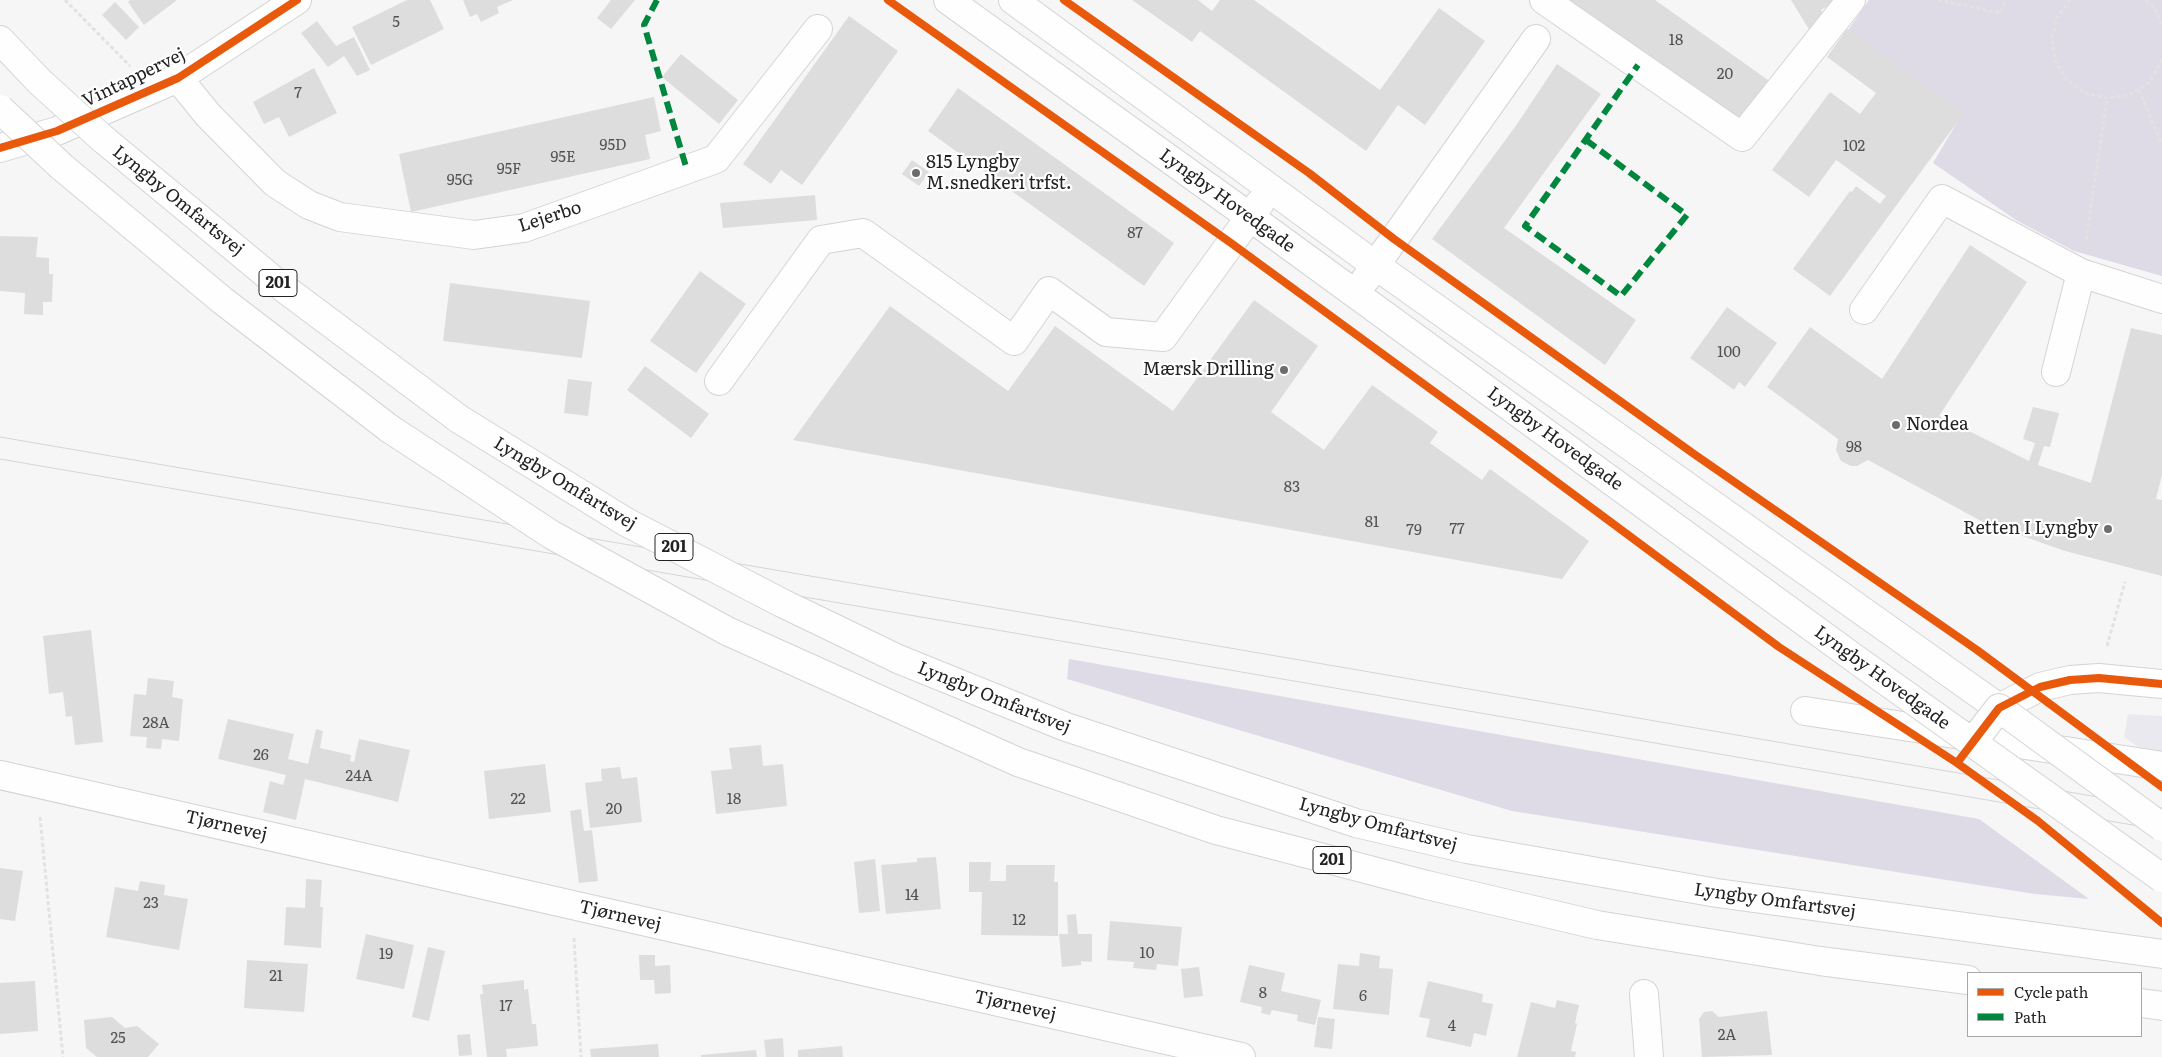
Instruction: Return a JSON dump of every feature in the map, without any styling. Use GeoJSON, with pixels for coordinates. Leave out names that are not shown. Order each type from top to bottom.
{"type":"FeatureCollection","features":[{"type":"Feature","properties":{"kind":"main road","name":"Vintappervej"},"geometry":{"type":"LineString","coordinates":[[0,148],[57,131],[178,78],[297,0]]}},
{"type":"Feature","properties":{"kind":"main road","name":"Lyngby Hovedgade"},"geometry":{"type":"LineString","coordinates":[[948,0],[1250,217],[1972,744],[2162,878]]}},
{"type":"Feature","properties":{"kind":"main road"},"geometry":{"type":"LineString","coordinates":[[1544,0],[1742,137],[1851,0]]}},
{"type":"Feature","properties":{"kind":"main road","name":"Lyngby Hovedgade"},"geometry":{"type":"LineString","coordinates":[[1020,5],[1375,265],[1963,682],[2162,827]]}},
{"type":"Feature","properties":{"kind":"main road"},"geometry":{"type":"LineString","coordinates":[[1004,40],[1020,5]]}},
{"type":"Feature","properties":{"kind":"main road","name":"Lejerbo"},"geometry":{"type":"LineString","coordinates":[[178,78],[208,115],[275,183],[309,205],[340,216],[474,235],[524,228],[716,159],[818,29]]}},
{"type":"Feature","properties":{"kind":"main road"},"geometry":{"type":"LineString","coordinates":[[1355,294],[1536,39]]}},
{"type":"Feature","properties":{"kind":"main road","name":"Lyngby Omfartsvej"},"geometry":{"type":"LineString","coordinates":[[0,40],[40,82],[103,140],[277,283],[459,419],[626,522],[782,603],[898,659],[1066,727],[1356,822],[1458,847],[1717,893],[2162,954]]}},
{"type":"Feature","properties":{"kind":"main road","name":"201"},"geometry":{"type":"LineString","coordinates":[[0,109],[62,167],[223,301],[390,429],[552,535],[727,630],[1018,762],[1216,830],[1427,885],[1597,925],[1820,961],[1967,980]]}},
{"type":"Feature","properties":{"kind":"main road"},"geometry":{"type":"LineString","coordinates":[[719,381],[821,240],[864,233],[1014,341],[1049,291],[1106,332],[1163,337],[1270,189]]}},
{"type":"Feature","properties":{"kind":"main road"},"geometry":{"type":"LineString","coordinates":[[1864,310],[1942,199],[2080,272],[2162,299]]}},
{"type":"Feature","properties":{"kind":"main road"},"geometry":{"type":"LineString","coordinates":[[2056,372],[2080,272]]}},
{"type":"Feature","properties":{"kind":"main road"},"geometry":{"type":"LineString","coordinates":[[1972,744],[1999,708],[2040,687],[2070,680],[2099,678],[2162,684]]}},
{"type":"Feature","properties":{"kind":"main road"},"geometry":{"type":"LineString","coordinates":[[1805,711],[2162,766]]}},
{"type":"Feature","properties":{"kind":"main road","name":"Tjørnevej"},"geometry":{"type":"LineString","coordinates":[[0,775],[1241,1057]]}},
{"type":"Feature","properties":{"kind":"main road"},"geometry":{"type":"LineString","coordinates":[[1644,994],[1649,1057]]}},
{"type":"Feature","properties":{"kind":"main road"},"geometry":{"type":"LineString","coordinates":[[2142,1004],[2162,1006]]}},
{"type":"Feature","properties":{"kind":"path"},"geometry":{"type":"LineString","coordinates":[[65,0],[153,89]]}},
{"type":"Feature","properties":{"kind":"path"},"geometry":{"type":"LineString","coordinates":[[1938,0],[2000,13],[2006,0]]}},
{"type":"Feature","properties":{"kind":"path"},"geometry":{"type":"LineString","coordinates":[[2070,0],[2058,16],[2052,38],[2055,60],[2067,80],[2085,93],[2107,98],[2124,96],[2139,90],[2151,80],[2162,59]]}},
{"type":"Feature","properties":{"kind":"path"},"geometry":{"type":"LineString","coordinates":[[2146,0],[2154,7],[2162,24]]}},
{"type":"Feature","properties":{"kind":"path"},"geometry":{"type":"LineString","coordinates":[[2139,90],[2162,144]]}},
{"type":"Feature","properties":{"kind":"path"},"geometry":{"type":"LineString","coordinates":[[2080,272],[2107,98]]}},
{"type":"Feature","properties":{"kind":"path"},"geometry":{"type":"LineString","coordinates":[[2112,630],[2125,582]]}},
{"type":"Feature","properties":{"kind":"path"},"geometry":{"type":"LineString","coordinates":[[37,784],[63,1057]]}},
{"type":"Feature","properties":{"kind":"path"},"geometry":{"type":"LineString","coordinates":[[572,905],[581,1057]]}},
{"type":"Feature","properties":{"kind":"shaded area"},"geometry":{"type":"Polygon","coordinates":[[[1869,0],[2162,0],[2162,276],[2074,251],[2016,220],[1933,163],[1962,114],[1848,30],[1869,0]]]}},
{"type":"Feature","properties":{"kind":"shaded area"},"geometry":{"type":"Polygon","coordinates":[[[1069,659],[1979,819],[2089,899],[2035,894],[1512,811],[1067,679],[1069,659]]]}},
{"type":"Feature","properties":{"kind":"shaded area"},"geometry":{"type":"Polygon","coordinates":[[[2128,714],[2162,716],[2162,764],[2124,737],[2128,714]]]}},
{"type":"Feature","properties":{"kind":"building"},"geometry":{"type":"Polygon","coordinates":[[[130,0],[177,0],[144,25],[128,2],[130,0]]]}},
{"type":"Feature","properties":{"kind":"building"},"geometry":{"type":"Polygon","coordinates":[[[407,0],[430,0],[444,29],[371,65],[352,27],[407,0]]]}},
{"type":"Feature","properties":{"kind":"building"},"geometry":{"type":"Polygon","coordinates":[[[463,0],[513,0],[497,7],[499,13],[481,22],[477,14],[470,17],[463,0]]]}},
{"type":"Feature","properties":{"kind":"building"},"geometry":{"type":"Polygon","coordinates":[[[611,0],[635,0],[611,29],[597,18],[611,0]]]}},
{"type":"Feature","properties":{"kind":"building"},"geometry":{"type":"Polygon","coordinates":[[[1132,0],[1198,0],[1212,11],[1220,0],[1254,0],[1380,90],[1439,8],[1485,41],[1425,125],[1398,105],[1366,151],[1200,31],[1192,42],[1132,0]]]}},
{"type":"Feature","properties":{"kind":"building"},"geometry":{"type":"Polygon","coordinates":[[[1568,0],[1655,0],[1768,80],[1742,122],[1568,0]]]}},
{"type":"Feature","properties":{"kind":"building"},"geometry":{"type":"Polygon","coordinates":[[[1791,0],[1838,0],[1821,10],[1826,18],[1810,31],[1791,0]]]}},
{"type":"Feature","properties":{"kind":"building"},"geometry":{"type":"Polygon","coordinates":[[[115,2],[139,27],[126,40],[102,15],[115,2]]]}},
{"type":"Feature","properties":{"kind":"building"},"geometry":{"type":"Polygon","coordinates":[[[849,16],[898,51],[802,185],[781,170],[771,184],[743,164],[849,16]]]}},
{"type":"Feature","properties":{"kind":"building"},"geometry":{"type":"Polygon","coordinates":[[[317,21],[336,46],[354,37],[370,70],[357,76],[344,56],[328,67],[301,33],[317,21]]]}},
{"type":"Feature","properties":{"kind":"building"},"geometry":{"type":"Polygon","coordinates":[[[1847,29],[1964,113],[1830,296],[1793,269],[1850,191],[1852,192],[1856,186],[1880,204],[1886,196],[1836,160],[1809,197],[1772,170],[1830,92],[1860,114],[1876,93],[1827,57],[1847,29]]]}},
{"type":"Feature","properties":{"kind":"building"},"geometry":{"type":"Polygon","coordinates":[[[681,54],[738,100],[719,124],[662,77],[681,54]]]}},
{"type":"Feature","properties":{"kind":"building"},"geometry":{"type":"Polygon","coordinates":[[[1557,64],[1601,94],[1504,228],[1636,320],[1605,365],[1432,239],[1515,127],[1557,64]]]}},
{"type":"Feature","properties":{"kind":"building"},"geometry":{"type":"Polygon","coordinates":[[[314,68],[337,113],[289,137],[279,117],[264,124],[253,102],[314,68]]]}},
{"type":"Feature","properties":{"kind":"building"},"geometry":{"type":"Polygon","coordinates":[[[958,88],[1174,243],[1144,286],[928,131],[958,88]]]}},
{"type":"Feature","properties":{"kind":"building"},"geometry":{"type":"Polygon","coordinates":[[[654,97],[661,131],[645,135],[650,159],[411,212],[399,154],[654,97]]]}},
{"type":"Feature","properties":{"kind":"building","name":"815 Lyngby M.snedkeri trfst."},"geometry":{"type":"Polygon","coordinates":[[[912,160],[929,172],[919,186],[902,174],[912,160]]]}},
{"type":"Feature","properties":{"kind":"building"},"geometry":{"type":"Polygon","coordinates":[[[815,195],[817,220],[723,228],[720,203],[815,195]]]}},
{"type":"Feature","properties":{"kind":"building"},"geometry":{"type":"Polygon","coordinates":[[[0,236],[38,237],[36,257],[49,258],[49,274],[53,274],[52,302],[43,302],[43,315],[24,314],[25,293],[0,291],[0,236]]]}},
{"type":"Feature","properties":{"kind":"building"},"geometry":{"type":"Polygon","coordinates":[[[1970,245],[2027,282],[1939,416],[2029,461],[2035,443],[2023,439],[2033,407],[2059,413],[2050,447],[2044,446],[2038,465],[2091,483],[2131,328],[2162,335],[2162,475],[2156,499],[2162,500],[2162,576],[2065,551],[1983,522],[1868,460],[1857,466],[1851,466],[1841,461],[1836,450],[1838,439],[1767,387],[1810,327],[1882,379],[1970,245]]]}},
{"type":"Feature","properties":{"kind":"building"},"geometry":{"type":"Polygon","coordinates":[[[700,271],[746,304],[696,373],[650,341],[700,271]]]}},
{"type":"Feature","properties":{"kind":"building"},"geometry":{"type":"Polygon","coordinates":[[[450,283],[590,301],[582,358],[443,341],[450,283]]]}},
{"type":"Feature","properties":{"kind":"building"},"geometry":{"type":"Polygon","coordinates":[[[1254,300],[1318,346],[1271,412],[1324,450],[1372,385],[1438,432],[1430,443],[1482,480],[1490,469],[1589,541],[1562,579],[793,440],[890,306],[1008,391],[1055,326],[1173,411],[1254,300]]]}},
{"type":"Feature","properties":{"kind":"building"},"geometry":{"type":"Polygon","coordinates":[[[1727,307],[1777,343],[1745,387],[1739,382],[1734,390],[1690,358],[1727,307]]]}},
{"type":"Feature","properties":{"kind":"building"},"geometry":{"type":"Polygon","coordinates":[[[645,366],[709,414],[691,438],[627,390],[645,366]]]}},
{"type":"Feature","properties":{"kind":"building"},"geometry":{"type":"Polygon","coordinates":[[[568,379],[592,382],[588,416],[564,413],[568,379]]]}},
{"type":"Feature","properties":{"kind":"building"},"geometry":{"type":"Polygon","coordinates":[[[91,630],[103,742],[75,745],[72,716],[66,717],[63,692],[49,694],[43,636],[91,630]]]}},
{"type":"Feature","properties":{"kind":"building"},"geometry":{"type":"Polygon","coordinates":[[[148,678],[174,681],[172,697],[183,699],[179,741],[162,739],[161,749],[146,748],[147,737],[130,736],[134,694],[146,695],[148,678]]]}},
{"type":"Feature","properties":{"kind":"building"},"geometry":{"type":"Polygon","coordinates":[[[228,719],[294,734],[288,759],[308,764],[316,729],[323,731],[320,748],[351,755],[350,761],[354,762],[359,739],[410,750],[398,802],[305,779],[296,820],[263,812],[270,781],[283,785],[286,775],[218,759],[228,719]]]}},
{"type":"Feature","properties":{"kind":"building"},"geometry":{"type":"Polygon","coordinates":[[[761,745],[763,766],[783,764],[787,806],[716,814],[711,771],[732,769],[729,748],[761,745]]]}},
{"type":"Feature","properties":{"kind":"building"},"geometry":{"type":"Polygon","coordinates":[[[545,764],[551,812],[489,819],[484,771],[545,764]]]}},
{"type":"Feature","properties":{"kind":"building"},"geometry":{"type":"Polygon","coordinates":[[[620,767],[622,779],[637,777],[642,822],[590,828],[585,783],[602,781],[601,769],[620,767]]]}},
{"type":"Feature","properties":{"kind":"building"},"geometry":{"type":"Polygon","coordinates":[[[581,809],[584,831],[592,830],[598,881],[579,883],[570,811],[581,809]]]}},
{"type":"Feature","properties":{"kind":"building"},"geometry":{"type":"Polygon","coordinates":[[[936,857],[941,909],[886,914],[881,865],[917,862],[917,858],[936,857]]]}},
{"type":"Feature","properties":{"kind":"building"},"geometry":{"type":"Polygon","coordinates":[[[875,859],[880,911],[859,913],[854,862],[875,859]]]}},
{"type":"Feature","properties":{"kind":"building"},"geometry":{"type":"Polygon","coordinates":[[[969,862],[991,862],[990,881],[1006,881],[1006,865],[1055,865],[1054,882],[1058,882],[1058,936],[981,935],[982,892],[969,892],[969,862]]]}},
{"type":"Feature","properties":{"kind":"building"},"geometry":{"type":"Polygon","coordinates":[[[0,868],[23,871],[15,921],[0,919],[0,868]]]}},
{"type":"Feature","properties":{"kind":"building"},"geometry":{"type":"Polygon","coordinates":[[[306,879],[322,880],[320,907],[323,907],[321,948],[284,945],[286,907],[305,908],[306,879]]]}},
{"type":"Feature","properties":{"kind":"building"},"geometry":{"type":"Polygon","coordinates":[[[140,881],[165,885],[164,895],[188,899],[179,950],[106,937],[115,887],[138,891],[140,881]]]}},
{"type":"Feature","properties":{"kind":"building"},"geometry":{"type":"Polygon","coordinates":[[[1076,914],[1078,934],[1092,934],[1092,962],[1081,961],[1081,965],[1062,967],[1059,934],[1068,934],[1067,915],[1076,914]]]}},
{"type":"Feature","properties":{"kind":"building"},"geometry":{"type":"Polygon","coordinates":[[[1110,921],[1182,927],[1178,966],[1157,964],[1156,970],[1133,968],[1134,962],[1107,960],[1110,921]]]}},
{"type":"Feature","properties":{"kind":"building"},"geometry":{"type":"Polygon","coordinates":[[[366,934],[414,945],[404,989],[356,979],[366,934]]]}},
{"type":"Feature","properties":{"kind":"building"},"geometry":{"type":"Polygon","coordinates":[[[428,947],[445,951],[429,1021],[412,1017],[428,947]]]}},
{"type":"Feature","properties":{"kind":"building"},"geometry":{"type":"Polygon","coordinates":[[[1360,953],[1380,956],[1379,968],[1393,969],[1389,1015],[1333,1009],[1338,964],[1359,966],[1360,953]]]}},
{"type":"Feature","properties":{"kind":"building"},"geometry":{"type":"Polygon","coordinates":[[[639,955],[655,955],[655,966],[670,965],[671,993],[655,994],[654,980],[640,980],[639,955]]]}},
{"type":"Feature","properties":{"kind":"building"},"geometry":{"type":"Polygon","coordinates":[[[247,960],[308,964],[304,1012],[244,1008],[247,960]]]}},
{"type":"Feature","properties":{"kind":"building"},"geometry":{"type":"Polygon","coordinates":[[[1249,965],[1285,973],[1281,991],[1321,1000],[1315,1025],[1297,1021],[1298,1015],[1272,1010],[1270,1015],[1261,1013],[1262,1007],[1240,1002],[1249,965]]]}},
{"type":"Feature","properties":{"kind":"building"},"geometry":{"type":"Polygon","coordinates":[[[1199,967],[1203,996],[1184,998],[1181,969],[1199,967]]]}},
{"type":"Feature","properties":{"kind":"building"},"geometry":{"type":"Polygon","coordinates":[[[524,980],[524,990],[528,989],[532,1024],[536,1024],[538,1046],[506,1049],[507,1057],[487,1057],[480,994],[483,994],[482,985],[524,980]]]}},
{"type":"Feature","properties":{"kind":"building"},"geometry":{"type":"Polygon","coordinates":[[[35,981],[38,1031],[0,1034],[0,983],[35,981]]]}},
{"type":"Feature","properties":{"kind":"building"},"geometry":{"type":"Polygon","coordinates":[[[1428,981],[1483,994],[1482,1002],[1493,1004],[1486,1036],[1474,1033],[1471,1047],[1426,1037],[1430,1019],[1419,1017],[1428,981]]]}},
{"type":"Feature","properties":{"kind":"building"},"geometry":{"type":"Polygon","coordinates":[[[1557,1000],[1579,1005],[1571,1051],[1576,1052],[1575,1057],[1517,1057],[1531,1002],[1555,1008],[1557,1000]]]}},
{"type":"Feature","properties":{"kind":"building"},"geometry":{"type":"Polygon","coordinates":[[[1712,1011],[1719,1017],[1767,1011],[1772,1055],[1702,1057],[1699,1019],[1704,1012],[1712,1011]]]}},
{"type":"Feature","properties":{"kind":"building"},"geometry":{"type":"Polygon","coordinates":[[[112,1017],[125,1028],[137,1026],[159,1044],[148,1057],[97,1057],[86,1048],[84,1020],[112,1017]]]}},
{"type":"Feature","properties":{"kind":"building"},"geometry":{"type":"Polygon","coordinates":[[[1318,1017],[1335,1019],[1332,1049],[1314,1047],[1318,1017]]]}},
{"type":"Feature","properties":{"kind":"building"},"geometry":{"type":"Polygon","coordinates":[[[470,1034],[472,1055],[459,1056],[457,1035],[470,1034]]]}},
{"type":"Feature","properties":{"kind":"building"},"geometry":{"type":"Polygon","coordinates":[[[783,1038],[784,1057],[766,1057],[764,1040],[783,1038]]]}},
{"type":"Feature","properties":{"kind":"building"},"geometry":{"type":"Polygon","coordinates":[[[658,1044],[659,1057],[591,1057],[590,1049],[658,1044]]]}},
{"type":"Feature","properties":{"kind":"building"},"geometry":{"type":"Polygon","coordinates":[[[842,1046],[843,1057],[798,1057],[798,1050],[842,1046]]]}},
{"type":"Feature","properties":{"kind":"building"},"geometry":{"type":"Polygon","coordinates":[[[756,1050],[757,1057],[701,1057],[701,1055],[756,1050]]]}},
{"type":"Feature","properties":{"kind":"tram line"},"geometry":{"type":"LineString","coordinates":[[0,437],[2162,808]]}},
{"type":"Feature","properties":{"kind":"tram line"},"geometry":{"type":"LineString","coordinates":[[0,459],[2162,830]]}},
{"type":"Feature","properties":{"kind":"marked path"},"geometry":{"type":"LineString","coordinates":[[657,0],[644,25],[687,170]]}},
{"type":"Feature","properties":{"kind":"marked path"},"geometry":{"type":"LineString","coordinates":[[1586,140],[1687,215],[1621,296],[1525,226],[1638,65]]}},
{"type":"Feature","properties":{"kind":"cycle path"},"geometry":{"type":"LineString","coordinates":[[0,148],[57,131],[178,78],[297,0]]}},
{"type":"Feature","properties":{"kind":"cycle path"},"geometry":{"type":"LineString","coordinates":[[888,0],[1231,243],[1779,647],[1957,763],[2038,821],[2162,923]]}},
{"type":"Feature","properties":{"kind":"cycle path"},"geometry":{"type":"LineString","coordinates":[[1064,0],[1309,173],[1394,239],[1694,454],[1977,650],[2162,787]]}},
{"type":"Feature","properties":{"kind":"cycle path"},"geometry":{"type":"LineString","coordinates":[[1957,763],[1999,708],[2040,687],[2070,680],[2099,678],[2162,684]]}},
{"type":"Feature","properties":{"kind":"place","name":"815 Lyngby M.snedkeri trfst."},"geometry":{"type":"Point","coordinates":[916,173]}},
{"type":"Feature","properties":{"kind":"place","name":"Mærsk Drilling"},"geometry":{"type":"Point","coordinates":[1284,370]}},
{"type":"Feature","properties":{"kind":"place","name":"Nordea"},"geometry":{"type":"Point","coordinates":[1896,425]}},
{"type":"Feature","properties":{"kind":"place","name":"Retten I Lyngby"},"geometry":{"type":"Point","coordinates":[2108,529]}}]}
